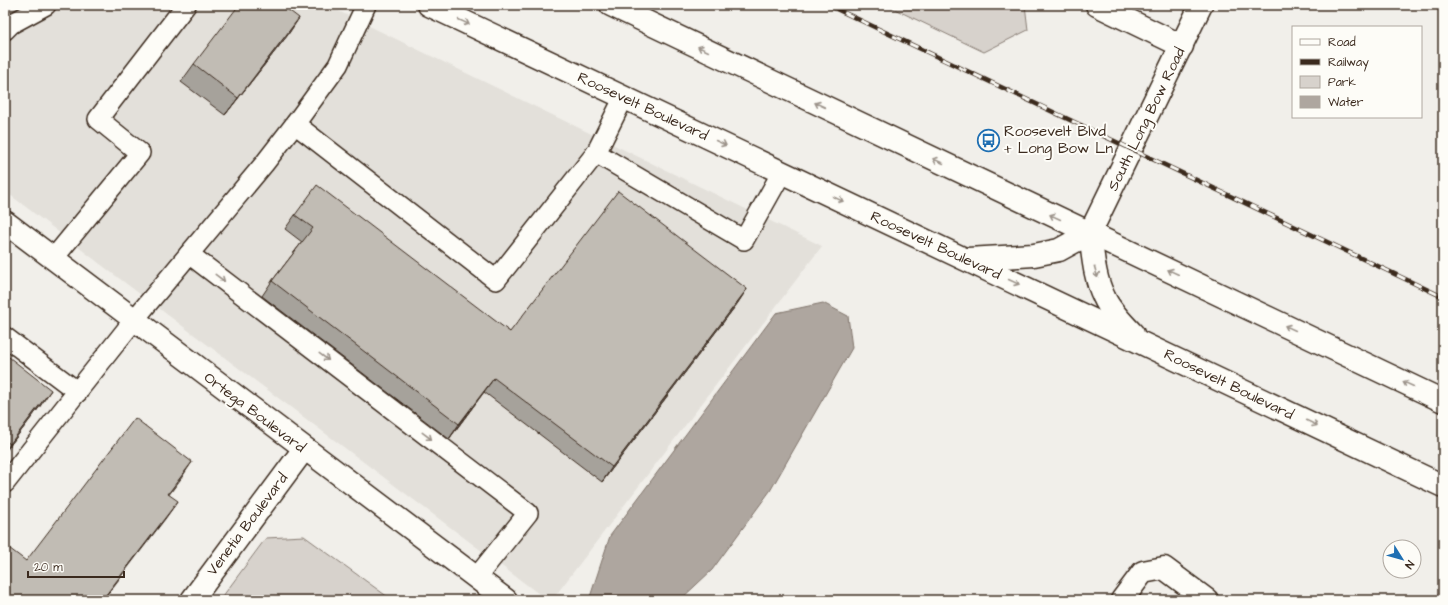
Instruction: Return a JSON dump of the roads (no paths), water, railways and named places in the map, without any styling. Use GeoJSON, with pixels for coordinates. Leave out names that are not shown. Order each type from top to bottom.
{"type":"FeatureCollection","features":[{"type":"Feature","properties":{"kind":"main road","name":"Roosevelt Boulevard"},"geometry":{"type":"LineString","coordinates":[[429,5],[1443,486]]}},
{"type":"Feature","properties":{"kind":"main road"},"geometry":{"type":"LineString","coordinates":[[611,5],[1443,401]]}},
{"type":"Feature","properties":{"kind":"main road"},"geometry":{"type":"LineString","coordinates":[[1098,5],[1182,46]]}},
{"type":"Feature","properties":{"kind":"main road","name":"South Long Bow Road"},"geometry":{"type":"LineString","coordinates":[[1090,233],[1201,5]]}},
{"type":"Feature","properties":{"kind":"main road","name":"Ortega Boulevard"},"geometry":{"type":"LineString","coordinates":[[5,222],[506,600]]}},
{"type":"Feature","properties":{"kind":"main road"},"geometry":{"type":"LineString","coordinates":[[966,259],[1034,255],[1059,250],[1090,233]]}},
{"type":"Feature","properties":{"kind":"main road"},"geometry":{"type":"LineString","coordinates":[[1090,233],[1094,268],[1104,298],[1117,316],[1138,340]]}},
{"type":"Feature","properties":{"kind":"main road","name":"Venetia Boulevard"},"geometry":{"type":"LineString","coordinates":[[192,600],[304,449]]}},
{"type":"Feature","properties":{"kind":"main road"},"geometry":{"type":"LineString","coordinates":[[1122,600],[1143,572],[1164,568],[1207,600]]}},
{"type":"Feature","properties":{"kind":"lane"},"geometry":{"type":"LineString","coordinates":[[5,30],[11,24],[46,5]]}},
{"type":"Feature","properties":{"kind":"lane"},"geometry":{"type":"LineString","coordinates":[[53,259],[140,153],[98,119],[186,5]]}},
{"type":"Feature","properties":{"kind":"lane"},"geometry":{"type":"LineString","coordinates":[[5,483],[134,320],[295,124],[338,65],[366,5]]}},
{"type":"Feature","properties":{"kind":"lane"},"geometry":{"type":"LineString","coordinates":[[295,124],[496,280],[596,153],[624,97]]}},
{"type":"Feature","properties":{"kind":"lane"},"geometry":{"type":"LineString","coordinates":[[596,153],[744,240],[782,172]]}},
{"type":"Feature","properties":{"kind":"lane"},"geometry":{"type":"LineString","coordinates":[[189,254],[528,513],[476,578]]}},
{"type":"Feature","properties":{"kind":"lane"},"geometry":{"type":"LineString","coordinates":[[5,337],[78,392]]}},
{"type":"Feature","properties":{"kind":"water"},"geometry":{"type":"Polygon","coordinates":[[[823,303],[848,316],[852,348],[770,491],[712,570],[680,600],[589,600],[610,536],[776,313],[823,303]]]}},
{"type":"Feature","properties":{"kind":"railway"},"geometry":{"type":"LineString","coordinates":[[828,5],[1443,297]]}},
{"type":"Feature","properties":{"kind":"place","name":"Roosevelt Blvd + Long Bow Ln"},"geometry":{"type":"Point","coordinates":[989,140]}}]}
